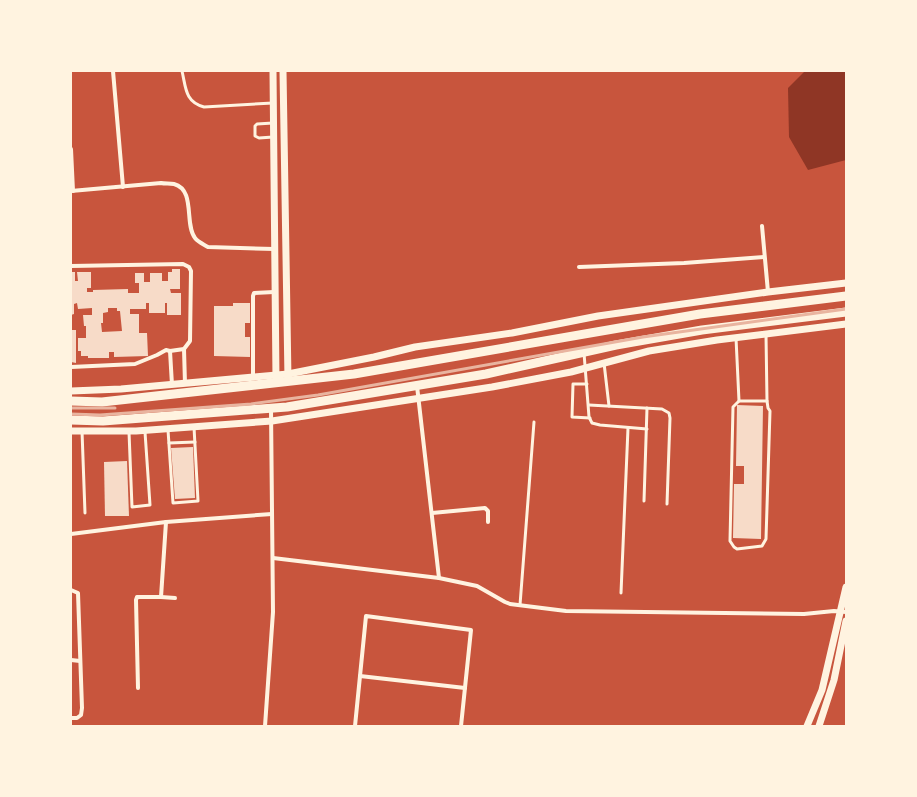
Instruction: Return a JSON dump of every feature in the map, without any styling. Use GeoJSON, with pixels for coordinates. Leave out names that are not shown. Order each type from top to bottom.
{"type":"FeatureCollection","features":[{"type":"Feature","properties":{"kind":"main road"},"geometry":{"type":"LineString","coordinates":[[71,401],[102,402],[276,379],[354,374],[700,314],[846,296]]}},
{"type":"Feature","properties":{"kind":"main road"},"geometry":{"type":"LineString","coordinates":[[71,420],[103,421],[287,407],[417,384],[486,374],[584,352],[702,330],[846,312]]}},
{"type":"Feature","properties":{"kind":"main road"},"geometry":{"type":"LineString","coordinates":[[658,321],[661,337]]}},
{"type":"Feature","properties":{"kind":"street"},"geometry":{"type":"LineString","coordinates":[[113,71],[123,187]]}},
{"type":"Feature","properties":{"kind":"street"},"geometry":{"type":"LineString","coordinates":[[71,391],[186,384],[253,377],[276,379],[273,71]]}},
{"type":"Feature","properties":{"kind":"street"},"geometry":{"type":"LineString","coordinates":[[283,71],[288,378],[415,347],[512,333],[598,316],[768,292],[846,283]]}},
{"type":"Feature","properties":{"kind":"street"},"geometry":{"type":"LineString","coordinates":[[71,150],[72,191],[174,184],[182,189],[186,195],[191,229],[194,237],[200,242],[208,247],[274,249]]}},
{"type":"Feature","properties":{"kind":"street"},"geometry":{"type":"LineString","coordinates":[[762,226],[768,292]]}},
{"type":"Feature","properties":{"kind":"street"},"geometry":{"type":"LineString","coordinates":[[579,267],[684,263],[764,257]]}},
{"type":"Feature","properties":{"kind":"street"},"geometry":{"type":"LineString","coordinates":[[71,266],[183,264],[189,266],[191,271],[190,341],[184,349],[186,384]]}},
{"type":"Feature","properties":{"kind":"street"},"geometry":{"type":"LineString","coordinates":[[253,377],[253,296],[254,293],[274,292]]}},
{"type":"Feature","properties":{"kind":"street"},"geometry":{"type":"LineString","coordinates":[[71,431],[129,431],[272,421],[492,387],[538,377],[571,372],[649,351],[846,324]]}},
{"type":"Feature","properties":{"kind":"street"},"geometry":{"type":"LineString","coordinates":[[71,367],[136,364],[166,350],[170,351],[184,349]]}},
{"type":"Feature","properties":{"kind":"street"},"geometry":{"type":"LineString","coordinates":[[170,351],[172,385]]}},
{"type":"Feature","properties":{"kind":"street"},"geometry":{"type":"LineString","coordinates":[[417,384],[439,578]]}},
{"type":"Feature","properties":{"kind":"street"},"geometry":{"type":"LineString","coordinates":[[265,726],[273,612],[271,408]]}},
{"type":"Feature","properties":{"kind":"street"},"geometry":{"type":"LineString","coordinates":[[432,513],[485,508],[488,511],[488,522]]}},
{"type":"Feature","properties":{"kind":"street"},"geometry":{"type":"LineString","coordinates":[[71,534],[166,522],[272,514]]}},
{"type":"Feature","properties":{"kind":"street"},"geometry":{"type":"LineString","coordinates":[[161,597],[166,522]]}},
{"type":"Feature","properties":{"kind":"street"},"geometry":{"type":"LineString","coordinates":[[273,558],[439,578],[477,586],[505,602],[566,611],[619,613],[678,612],[804,614],[843,611]]}},
{"type":"Feature","properties":{"kind":"street"},"geometry":{"type":"LineString","coordinates":[[807,726],[822,690],[843,611],[846,587]]}},
{"type":"Feature","properties":{"kind":"street"},"geometry":{"type":"LineString","coordinates":[[71,590],[78,593],[81,715],[77,718],[71,718]]}},
{"type":"Feature","properties":{"kind":"street"},"geometry":{"type":"LineString","coordinates":[[138,688],[136,600],[137,598],[175,598]]}},
{"type":"Feature","properties":{"kind":"street"},"geometry":{"type":"LineString","coordinates":[[356,726],[366,616],[471,630],[462,726]]}},
{"type":"Feature","properties":{"kind":"street"},"geometry":{"type":"LineString","coordinates":[[819,726],[834,680],[846,621]]}},
{"type":"Feature","properties":{"kind":"street"},"geometry":{"type":"LineString","coordinates":[[71,660],[80,661]]}},
{"type":"Feature","properties":{"kind":"street"},"geometry":{"type":"LineString","coordinates":[[360,676],[465,688]]}},
{"type":"Feature","properties":{"kind":"lane"},"geometry":{"type":"LineString","coordinates":[[182,71],[186,90],[190,99],[196,104],[204,107],[273,103]]}},
{"type":"Feature","properties":{"kind":"lane"},"geometry":{"type":"LineString","coordinates":[[273,123],[257,124],[255,126],[255,136],[259,138],[273,137]]}},
{"type":"Feature","properties":{"kind":"lane"},"geometry":{"type":"LineString","coordinates":[[766,334],[768,401],[768,408],[770,411],[766,539],[762,546],[737,549],[734,548],[730,541],[733,407],[739,402],[768,401]]}},
{"type":"Feature","properties":{"kind":"lane"},"geometry":{"type":"LineString","coordinates":[[736,338],[739,402]]}},
{"type":"Feature","properties":{"kind":"lane"},"geometry":{"type":"LineString","coordinates":[[584,352],[590,418],[592,423],[647,429]]}},
{"type":"Feature","properties":{"kind":"lane"},"geometry":{"type":"LineString","coordinates":[[604,363],[609,406]]}},
{"type":"Feature","properties":{"kind":"lane"},"geometry":{"type":"LineString","coordinates":[[587,384],[573,384],[572,418],[590,418]]}},
{"type":"Feature","properties":{"kind":"lane"},"geometry":{"type":"LineString","coordinates":[[589,406],[666,410],[670,418],[667,504]]}},
{"type":"Feature","properties":{"kind":"lane"},"geometry":{"type":"LineString","coordinates":[[644,500],[647,408]]}},
{"type":"Feature","properties":{"kind":"lane"},"geometry":{"type":"LineString","coordinates":[[520,605],[534,422]]}},
{"type":"Feature","properties":{"kind":"lane"},"geometry":{"type":"LineString","coordinates":[[168,428],[173,503],[198,501],[194,426]]}},
{"type":"Feature","properties":{"kind":"lane"},"geometry":{"type":"LineString","coordinates":[[621,592],[628,428]]}},
{"type":"Feature","properties":{"kind":"lane"},"geometry":{"type":"LineString","coordinates":[[129,431],[132,507],[150,505],[145,430]]}},
{"type":"Feature","properties":{"kind":"lane"},"geometry":{"type":"LineString","coordinates":[[82,431],[85,513]]}},
{"type":"Feature","properties":{"kind":"lane"},"geometry":{"type":"LineString","coordinates":[[169,443],[195,442]]}},
{"type":"Feature","properties":{"kind":"shaded area"},"geometry":{"type":"Polygon","coordinates":[[[805,71],[846,71],[846,160],[808,170],[789,137],[788,88],[805,71]]]}},
{"type":"Feature","properties":{"kind":"building"},"geometry":{"type":"Polygon","coordinates":[[[172,269],[180,269],[180,289],[170,289],[171,293],[181,293],[181,315],[167,315],[167,303],[165,303],[165,313],[149,313],[149,303],[146,303],[146,309],[130,309],[130,314],[139,314],[139,333],[147,333],[148,356],[114,357],[114,352],[109,352],[109,358],[88,358],[88,356],[81,356],[81,351],[78,351],[78,338],[86,338],[86,326],[84,326],[83,315],[92,315],[92,308],[78,309],[77,303],[74,304],[74,314],[71,315],[71,272],[75,272],[75,281],[78,281],[77,272],[91,272],[91,288],[87,288],[87,292],[93,292],[93,290],[128,289],[128,293],[139,293],[139,283],[135,283],[135,273],[144,273],[144,282],[150,282],[150,273],[162,273],[162,281],[168,281],[168,272],[172,272],[172,269]],[[108,308],[108,312],[103,313],[103,323],[101,323],[102,332],[122,331],[120,311],[117,311],[117,308],[108,308]]]}},
{"type":"Feature","properties":{"kind":"building"},"geometry":{"type":"Polygon","coordinates":[[[233,303],[250,303],[250,323],[245,323],[245,337],[250,337],[250,357],[214,356],[214,306],[233,306],[233,303]]]}},
{"type":"Feature","properties":{"kind":"building"},"geometry":{"type":"Polygon","coordinates":[[[71,330],[76,330],[76,363],[71,362],[71,330]]]}},
{"type":"Feature","properties":{"kind":"building"},"geometry":{"type":"Polygon","coordinates":[[[737,405],[763,406],[761,539],[733,538],[734,484],[744,484],[744,466],[736,466],[737,405]]]}},
{"type":"Feature","properties":{"kind":"building"},"geometry":{"type":"Polygon","coordinates":[[[193,447],[195,498],[175,499],[171,448],[193,447]]]}},
{"type":"Feature","properties":{"kind":"building"},"geometry":{"type":"Polygon","coordinates":[[[127,461],[129,516],[105,516],[104,462],[127,461]]]}},
{"type":"Feature","properties":{"kind":"railway"},"geometry":{"type":"LineString","coordinates":[[71,414],[100,415],[251,404],[318,395],[643,337],[846,309]]}},
{"type":"Feature","properties":{"kind":"railway"},"geometry":{"type":"LineString","coordinates":[[71,408],[115,408]]}}]}
